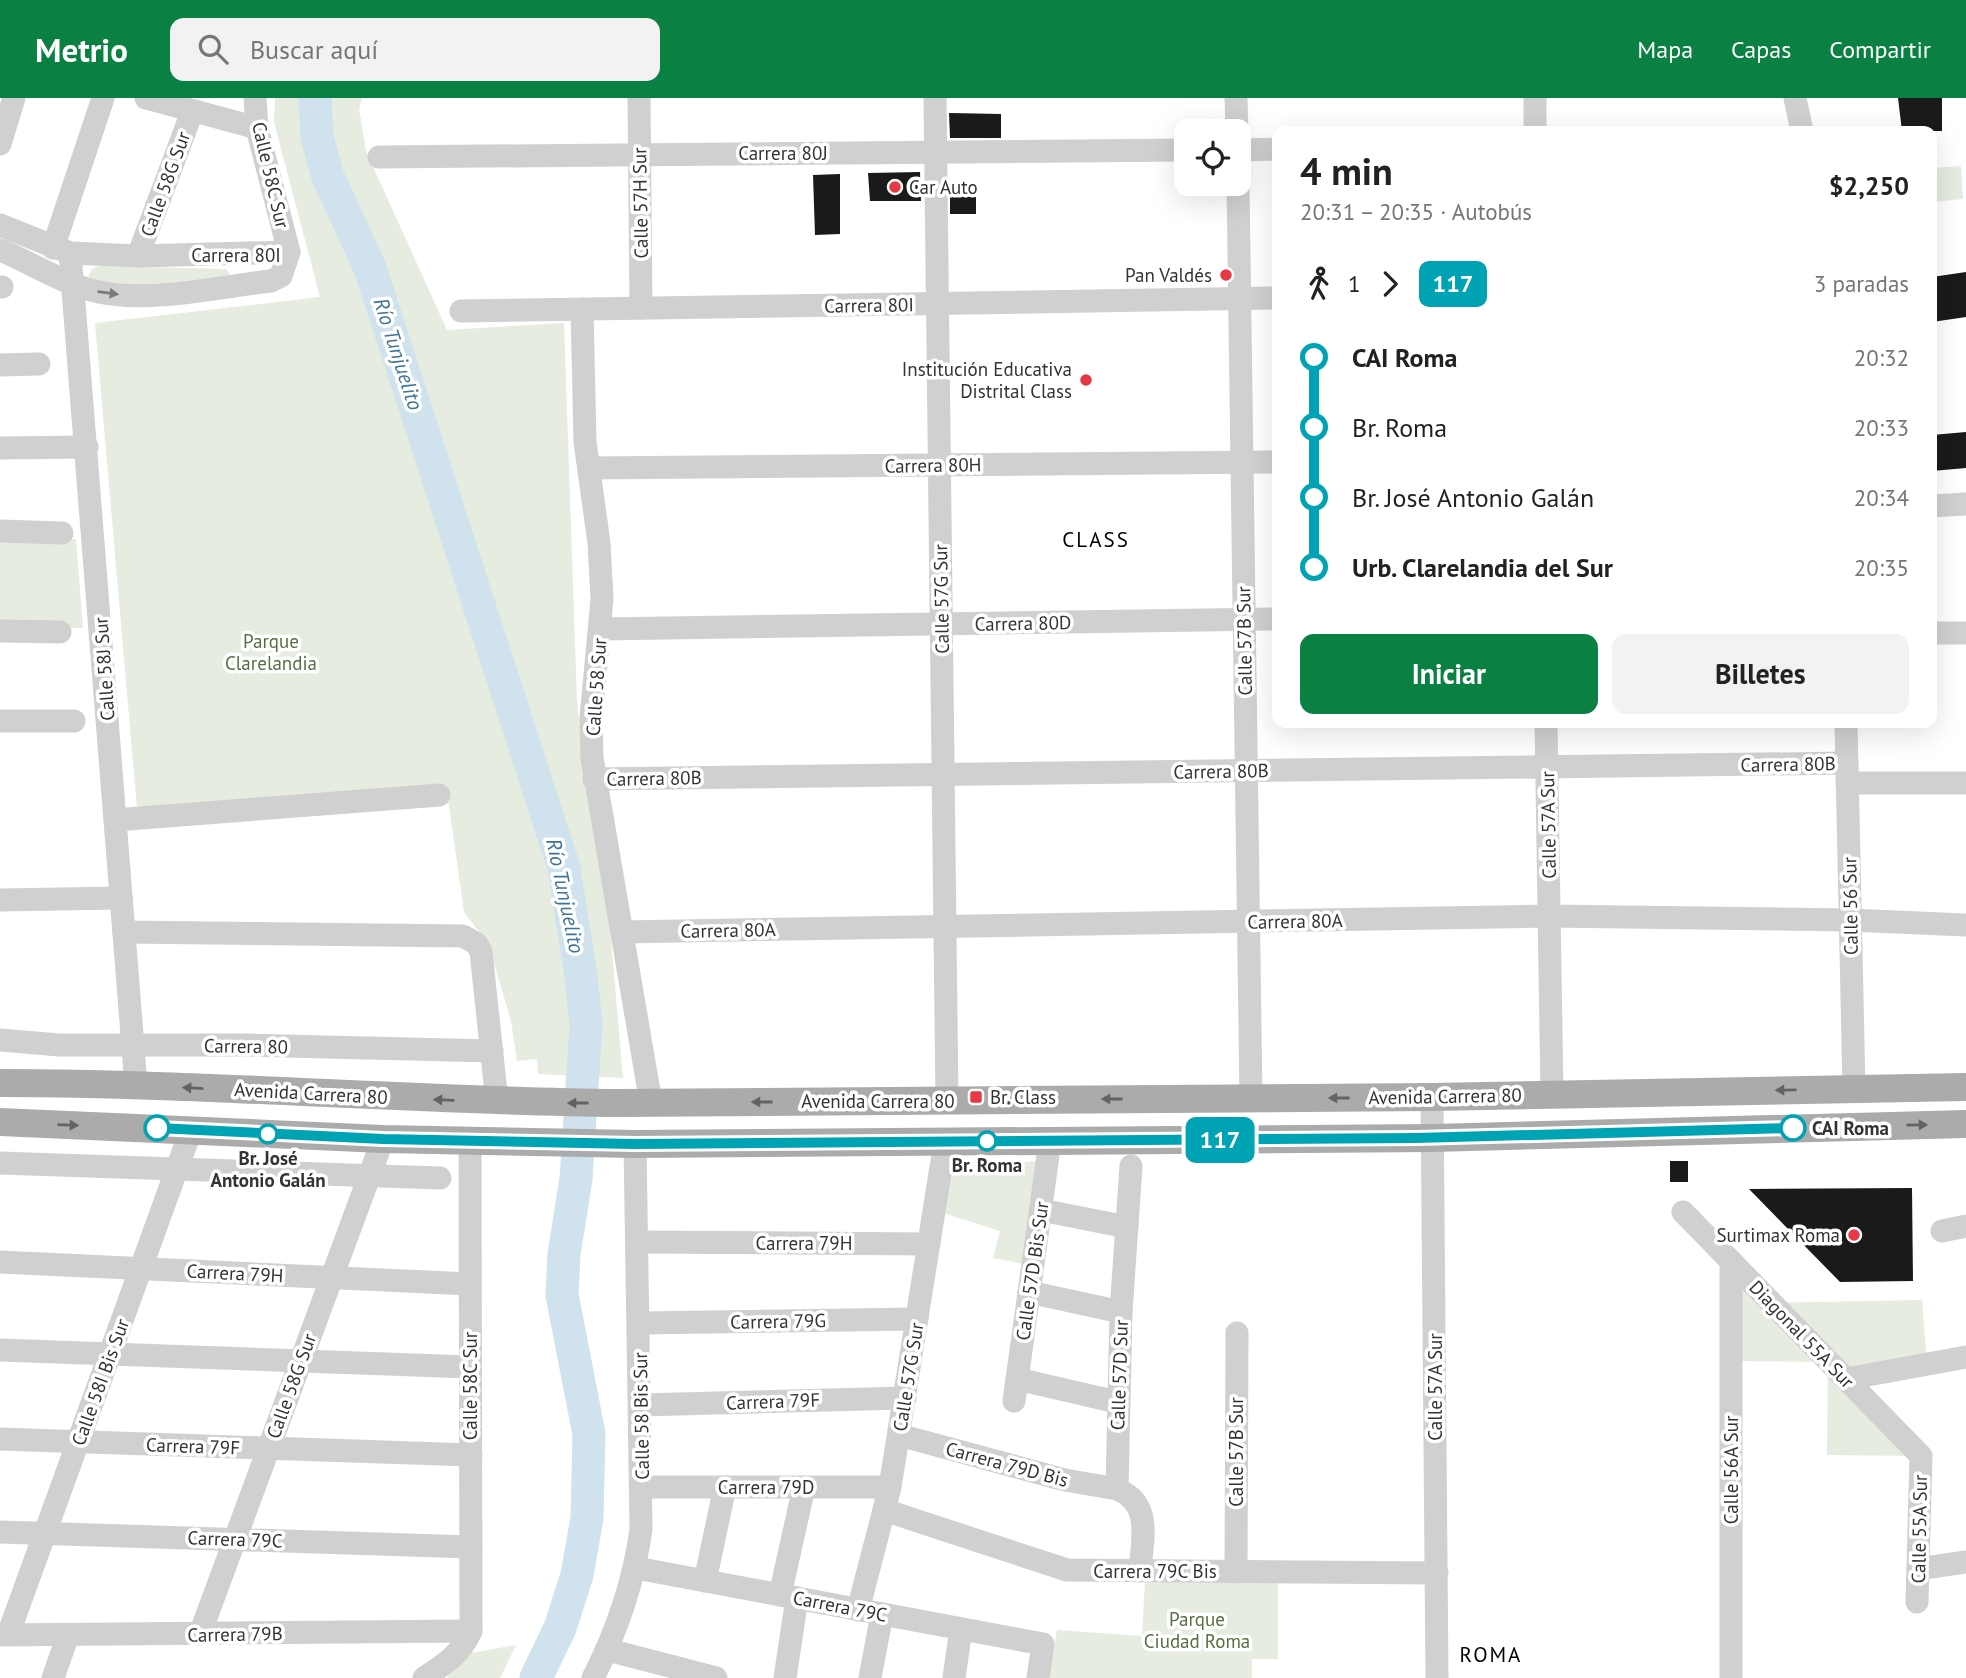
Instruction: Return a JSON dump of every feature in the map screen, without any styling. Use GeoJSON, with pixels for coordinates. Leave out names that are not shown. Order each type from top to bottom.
{"type":"FeatureCollection","features":[{"type":"Feature","properties":{"kind":"main road","name":"Avenida Carrera 80"},"geometry":{"type":"LineString","coordinates":[[0,1083],[136,1085],[497,1102],[618,1103],[1432,1097],[1966,1087]]}},
{"type":"Feature","properties":{"kind":"main road"},"geometry":{"type":"LineString","coordinates":[[0,1122],[383,1139],[627,1144],[1433,1138],[1966,1124]]}},
{"type":"Feature","properties":{"kind":"street"},"geometry":{"type":"LineString","coordinates":[[0,144],[14,98]]}},
{"type":"Feature","properties":{"kind":"street","name":"Calle 58J Sur"},"geometry":{"type":"LineString","coordinates":[[103,98],[61,251],[72,282],[87,447],[136,1085]]}},
{"type":"Feature","properties":{"kind":"street"},"geometry":{"type":"LineString","coordinates":[[146,98],[257,128]]}},
{"type":"Feature","properties":{"kind":"street","name":"Calle 58C Sur"},"geometry":{"type":"LineString","coordinates":[[255,98],[257,128],[289,252]]}},
{"type":"Feature","properties":{"kind":"street","name":"Calle 57H Sur"},"geometry":{"type":"LineString","coordinates":[[639,98],[641,308]]}},
{"type":"Feature","properties":{"kind":"street","name":"Calle 57G Sur"},"geometry":{"type":"LineString","coordinates":[[935,98],[947,1100]]}},
{"type":"Feature","properties":{"kind":"street"},"geometry":{"type":"LineString","coordinates":[[1236,98],[1237,119]]}},
{"type":"Feature","properties":{"kind":"street"},"geometry":{"type":"LineString","coordinates":[[1535,98],[1535,126]]}},
{"type":"Feature","properties":{"kind":"street"},"geometry":{"type":"LineString","coordinates":[[1795,98],[1801,126]]}},
{"type":"Feature","properties":{"kind":"street","name":"Calle 58G Sur"},"geometry":{"type":"LineString","coordinates":[[138,256],[192,112]]}},
{"type":"Feature","properties":{"kind":"street"},"geometry":{"type":"LineString","coordinates":[[1251,150],[1272,149]]}},
{"type":"Feature","properties":{"kind":"street","name":"Carrera 80J"},"geometry":{"type":"LineString","coordinates":[[379,157],[1174,150]]}},
{"type":"Feature","properties":{"kind":"street","name":"Calle 57B Sur"},"geometry":{"type":"LineString","coordinates":[[1238,196],[1251,1098]]}},
{"type":"Feature","properties":{"kind":"street","name":"Carrera 80I"},"geometry":{"type":"LineString","coordinates":[[0,225],[61,251],[138,256],[289,252],[286,270],[271,281],[124,295],[96,292],[0,250]]}},
{"type":"Feature","properties":{"kind":"street","name":"Carrera 80I"},"geometry":{"type":"LineString","coordinates":[[461,311],[1272,298]]}},
{"type":"Feature","properties":{"kind":"street","name":"Calle 58 Sur"},"geometry":{"type":"LineString","coordinates":[[582,309],[589,468],[599,543],[601,629],[591,718],[594,779],[651,1103]]}},
{"type":"Feature","properties":{"kind":"street"},"geometry":{"type":"LineString","coordinates":[[0,365],[39,364]]}},
{"type":"Feature","properties":{"kind":"street"},"geometry":{"type":"LineString","coordinates":[[0,447],[87,447]]}},
{"type":"Feature","properties":{"kind":"street","name":"Carrera 80H"},"geometry":{"type":"LineString","coordinates":[[589,468],[1272,461]]}},
{"type":"Feature","properties":{"kind":"street"},"geometry":{"type":"LineString","coordinates":[[1937,506],[1966,504]]}},
{"type":"Feature","properties":{"kind":"street"},"geometry":{"type":"LineString","coordinates":[[0,531],[62,533]]}},
{"type":"Feature","properties":{"kind":"street","name":"Carrera 80D"},"geometry":{"type":"LineString","coordinates":[[601,629],[1272,619]]}},
{"type":"Feature","properties":{"kind":"street"},"geometry":{"type":"LineString","coordinates":[[0,631],[60,632]]}},
{"type":"Feature","properties":{"kind":"street"},"geometry":{"type":"LineString","coordinates":[[1937,634],[1966,634]]}},
{"type":"Feature","properties":{"kind":"street"},"geometry":{"type":"LineString","coordinates":[[0,721],[74,720]]}},
{"type":"Feature","properties":{"kind":"street","name":"Calle 57A Sur"},"geometry":{"type":"LineString","coordinates":[[1546,728],[1552,1095]]}},
{"type":"Feature","properties":{"kind":"street","name":"Calle 56 Sur"},"geometry":{"type":"LineString","coordinates":[[1846,728],[1854,1089]]}},
{"type":"Feature","properties":{"kind":"street","name":"Carrera 80B"},"geometry":{"type":"LineString","coordinates":[[594,779],[1547,767],[1847,773],[1966,783]]}},
{"type":"Feature","properties":{"kind":"street"},"geometry":{"type":"LineString","coordinates":[[116,820],[439,795]]}},
{"type":"Feature","properties":{"kind":"street"},"geometry":{"type":"LineString","coordinates":[[0,900],[121,898]]}},
{"type":"Feature","properties":{"kind":"street","name":"Carrera 80A"},"geometry":{"type":"LineString","coordinates":[[623,932],[1549,916],[1850,920],[1966,926]]}},
{"type":"Feature","properties":{"kind":"street"},"geometry":{"type":"LineString","coordinates":[[124,932],[449,935],[471,940],[481,952],[497,1102]]}},
{"type":"Feature","properties":{"kind":"street","name":"Carrera 80"},"geometry":{"type":"LineString","coordinates":[[0,1040],[59,1045],[247,1045],[492,1051]]}},
{"type":"Feature","properties":{"kind":"street","name":"Calle 57A Sur"},"geometry":{"type":"LineString","coordinates":[[1432,1097],[1437,1678]]}},
{"type":"Feature","properties":{"kind":"street","name":"Calle 58I Bis Sur"},"geometry":{"type":"LineString","coordinates":[[4,1635],[45,1533],[191,1130]]}},
{"type":"Feature","properties":{"kind":"street","name":"Calle 58G Sur"},"geometry":{"type":"LineString","coordinates":[[200,1634],[383,1139]]}},
{"type":"Feature","properties":{"kind":"street","name":"Calle 58C Sur"},"geometry":{"type":"LineString","coordinates":[[470,1141],[471,1631]]}},
{"type":"Feature","properties":{"kind":"street","name":"Calle 57D Bis Sur"},"geometry":{"type":"LineString","coordinates":[[1050,1141],[1016,1390],[1117,1402]]}},
{"type":"Feature","properties":{"kind":"street","name":"Calle 57G Sur"},"geometry":{"type":"LineString","coordinates":[[858,1609],[890,1486],[945,1142]]}},
{"type":"Feature","properties":{"kind":"street","name":"Calle 58 Bis Sur"},"geometry":{"type":"LineString","coordinates":[[593,1678],[608,1650],[636,1568],[642,1487],[637,1242],[627,1144]]}},
{"type":"Feature","properties":{"kind":"street"},"geometry":{"type":"LineString","coordinates":[[0,1163],[440,1178]]}},
{"type":"Feature","properties":{"kind":"street","name":"Calle 57D Sur"},"geometry":{"type":"LineString","coordinates":[[1117,1489],[1117,1402],[1131,1166]]}},
{"type":"Feature","properties":{"kind":"street"},"geometry":{"type":"LineString","coordinates":[[1041,1210],[1126,1227]]}},
{"type":"Feature","properties":{"kind":"street","name":"Diagonal 55A Sur"},"geometry":{"type":"LineString","coordinates":[[1683,1212],[1921,1456]]}},
{"type":"Feature","properties":{"kind":"street"},"geometry":{"type":"LineString","coordinates":[[1942,1231],[1966,1226]]}},
{"type":"Feature","properties":{"kind":"street","name":"Carrera 79H"},"geometry":{"type":"LineString","coordinates":[[637,1242],[929,1244]]}},
{"type":"Feature","properties":{"kind":"street","name":"Carrera 79H"},"geometry":{"type":"LineString","coordinates":[[0,1262],[470,1284]]}},
{"type":"Feature","properties":{"kind":"street","name":"Calle 56A Sur"},"geometry":{"type":"LineString","coordinates":[[1731,1262],[1731,1678]]}},
{"type":"Feature","properties":{"kind":"street"},"geometry":{"type":"LineString","coordinates":[[1029,1292],[1121,1312]]}},
{"type":"Feature","properties":{"kind":"street","name":"Carrera 79G"},"geometry":{"type":"LineString","coordinates":[[639,1323],[917,1320]]}},
{"type":"Feature","properties":{"kind":"street","name":"Calle 57B Sur"},"geometry":{"type":"LineString","coordinates":[[1236,1572],[1237,1333]]}},
{"type":"Feature","properties":{"kind":"street"},"geometry":{"type":"LineString","coordinates":[[0,1350],[470,1367]]}},
{"type":"Feature","properties":{"kind":"street"},"geometry":{"type":"LineString","coordinates":[[1846,1379],[1966,1357]]}},
{"type":"Feature","properties":{"kind":"street","name":"Carrera 79F"},"geometry":{"type":"LineString","coordinates":[[641,1405],[905,1398]]}},
{"type":"Feature","properties":{"kind":"street","name":"Carrera 79D Bis"},"geometry":{"type":"LineString","coordinates":[[899,1435],[1065,1480],[1117,1489]]}},
{"type":"Feature","properties":{"kind":"street","name":"Carrera 79F"},"geometry":{"type":"LineString","coordinates":[[0,1439],[471,1455]]}},
{"type":"Feature","properties":{"kind":"street","name":"Calle 55A Sur"},"geometry":{"type":"LineString","coordinates":[[1917,1601],[1921,1456]]}},
{"type":"Feature","properties":{"kind":"street","name":"Carrera 79D"},"geometry":{"type":"LineString","coordinates":[[642,1487],[890,1486]]}},
{"type":"Feature","properties":{"kind":"street"},"geometry":{"type":"LineString","coordinates":[[705,1581],[725,1487]]}},
{"type":"Feature","properties":{"kind":"street"},"geometry":{"type":"LineString","coordinates":[[785,1678],[789,1596],[804,1487]]}},
{"type":"Feature","properties":{"kind":"street"},"geometry":{"type":"LineString","coordinates":[[1117,1489],[1138,1502],[1143,1512],[1140,1571]]}},
{"type":"Feature","properties":{"kind":"street","name":"Carrera 79C Bis"},"geometry":{"type":"LineString","coordinates":[[884,1510],[986,1541],[1067,1570],[1437,1573]]}},
{"type":"Feature","properties":{"kind":"street","name":"Carrera 79C"},"geometry":{"type":"LineString","coordinates":[[0,1532],[471,1547]]}},
{"type":"Feature","properties":{"kind":"street"},"geometry":{"type":"LineString","coordinates":[[1918,1569],[1966,1562]]}},
{"type":"Feature","properties":{"kind":"street","name":"Carrera 79C"},"geometry":{"type":"LineString","coordinates":[[636,1568],[1043,1644],[1038,1678]]}},
{"type":"Feature","properties":{"kind":"street"},"geometry":{"type":"LineString","coordinates":[[870,1678],[882,1614]]}},
{"type":"Feature","properties":{"kind":"street"},"geometry":{"type":"LineString","coordinates":[[954,1678],[961,1629]]}},
{"type":"Feature","properties":{"kind":"street"},"geometry":{"type":"LineString","coordinates":[[425,1678],[453,1659],[464,1646],[471,1631]]}},
{"type":"Feature","properties":{"kind":"street","name":"Carrera 79B"},"geometry":{"type":"LineString","coordinates":[[4,1635],[471,1631]]}},
{"type":"Feature","properties":{"kind":"street"},"geometry":{"type":"LineString","coordinates":[[53,1678],[68,1635]]}},
{"type":"Feature","properties":{"kind":"street"},"geometry":{"type":"LineString","coordinates":[[608,1650],[708,1677]]}},
{"type":"Feature","properties":{"kind":"green space","name":"Parque Clarelandia"},"geometry":{"type":"Polygon","coordinates":[[[275,98],[362,98],[359,109],[366,151],[447,330],[564,323],[577,702],[587,783],[605,871],[623,1078],[538,1074],[537,1059],[517,1061],[511,1021],[495,966],[480,933],[464,912],[446,785],[137,809],[95,323],[320,297],[274,122],[275,98]]]}},
{"type":"Feature","properties":{"kind":"green space"},"geometry":{"type":"Polygon","coordinates":[[[1961,166],[1963,199],[1937,202],[1937,168],[1961,166]]]}},
{"type":"Feature","properties":{"kind":"green space"},"geometry":{"type":"Polygon","coordinates":[[[93,268],[226,269],[230,274],[202,281],[158,285],[115,284],[88,276],[93,268]]]}},
{"type":"Feature","properties":{"kind":"green space"},"geometry":{"type":"Polygon","coordinates":[[[0,538],[76,539],[83,628],[0,628],[0,538]]]}},
{"type":"Feature","properties":{"kind":"green space"},"geometry":{"type":"Polygon","coordinates":[[[1039,1161],[1025,1264],[993,1258],[1000,1231],[940,1212],[948,1167],[1039,1161]]]}},
{"type":"Feature","properties":{"kind":"green space"},"geometry":{"type":"Polygon","coordinates":[[[1738,1277],[1763,1303],[1922,1300],[1927,1365],[1847,1379],[1921,1456],[1827,1455],[1828,1362],[1738,1361],[1738,1277]]]}},
{"type":"Feature","properties":{"kind":"green space","name":"Parque Ciudad Roma"},"geometry":{"type":"Polygon","coordinates":[[[1278,1580],[1278,1659],[1252,1659],[1252,1678],[1049,1678],[1057,1630],[1142,1636],[1145,1581],[1278,1580]]]}},
{"type":"Feature","properties":{"kind":"green space"},"geometry":{"type":"Polygon","coordinates":[[[516,1645],[500,1678],[447,1678],[466,1654],[516,1645]]]}},
{"type":"Feature","properties":{"kind":"building"},"geometry":{"type":"Polygon","coordinates":[[[1898,98],[1942,98],[1942,131],[1937,131],[1937,126],[1901,126],[1898,98]]]}},
{"type":"Feature","properties":{"kind":"building"},"geometry":{"type":"Polygon","coordinates":[[[949,113],[1001,114],[1001,138],[950,138],[949,113]]]}},
{"type":"Feature","properties":{"kind":"building","name":"Car Auto"},"geometry":{"type":"Polygon","coordinates":[[[920,172],[921,201],[870,201],[868,173],[920,172]]]}},
{"type":"Feature","properties":{"kind":"building"},"geometry":{"type":"Polygon","coordinates":[[[840,174],[840,234],[815,235],[813,175],[840,174]]]}},
{"type":"Feature","properties":{"kind":"building"},"geometry":{"type":"Polygon","coordinates":[[[976,193],[976,214],[950,214],[950,194],[976,193]]]}},
{"type":"Feature","properties":{"kind":"building"},"geometry":{"type":"Polygon","coordinates":[[[1966,272],[1966,317],[1937,321],[1937,276],[1966,272]]]}},
{"type":"Feature","properties":{"kind":"building"},"geometry":{"type":"Polygon","coordinates":[[[1966,432],[1966,468],[1937,471],[1937,435],[1966,432]]]}},
{"type":"Feature","properties":{"kind":"building"},"geometry":{"type":"Polygon","coordinates":[[[1670,1161],[1688,1161],[1688,1182],[1670,1182],[1670,1161]]]}},
{"type":"Feature","properties":{"kind":"building","name":"Surtimax Roma"},"geometry":{"type":"Polygon","coordinates":[[[1912,1188],[1913,1281],[1840,1282],[1749,1189],[1912,1188]]]}},
{"type":"Feature","properties":{"kind":"waterway","name":"Río Tunjuelito"},"geometry":{"type":"LineString","coordinates":[[315,98],[317,137],[328,177],[370,268],[564,868],[581,976],[586,1025],[576,1179],[564,1254],[562,1295],[589,1434],[587,1518],[577,1575],[560,1628],[536,1678]]}},
{"type":"Feature","properties":{"kind":"bus line","name":"117"},"geometry":{"type":"LineString","coordinates":[[157,1128],[383,1139],[635,1144],[1416,1138],[1793,1128]]}},
{"type":"Feature","properties":{"kind":"place","name":"Car Auto"},"geometry":{"type":"Point","coordinates":[895,187]}},
{"type":"Feature","properties":{"kind":"place","name":"Pan Valdés"},"geometry":{"type":"Point","coordinates":[1226,275]}},
{"type":"Feature","properties":{"kind":"place","name":"Institución Educativa Distrital Class"},"geometry":{"type":"Point","coordinates":[1086,380]}},
{"type":"Feature","properties":{"kind":"place","name":"Br. Class"},"geometry":{"type":"Point","coordinates":[976,1097]}},
{"type":"Feature","properties":{"kind":"place","name":"CAI Roma"},"geometry":{"type":"Point","coordinates":[1793,1128]}},
{"type":"Feature","properties":{"kind":"place","name":"Br. José Antonio Galán"},"geometry":{"type":"Point","coordinates":[268,1134]}},
{"type":"Feature","properties":{"kind":"place","name":"Br. Roma"},"geometry":{"type":"Point","coordinates":[987,1141]}},
{"type":"Feature","properties":{"kind":"place","name":"Surtimax Roma"},"geometry":{"type":"Point","coordinates":[1854,1235]}},
{"type":"Feature","properties":{"kind":"district","name":"CLASS"},"geometry":{"type":"Point","coordinates":[1096,540]}},
{"type":"Feature","properties":{"kind":"district","name":"ROMA"},"geometry":{"type":"Point","coordinates":[1491,1655]}}]}
